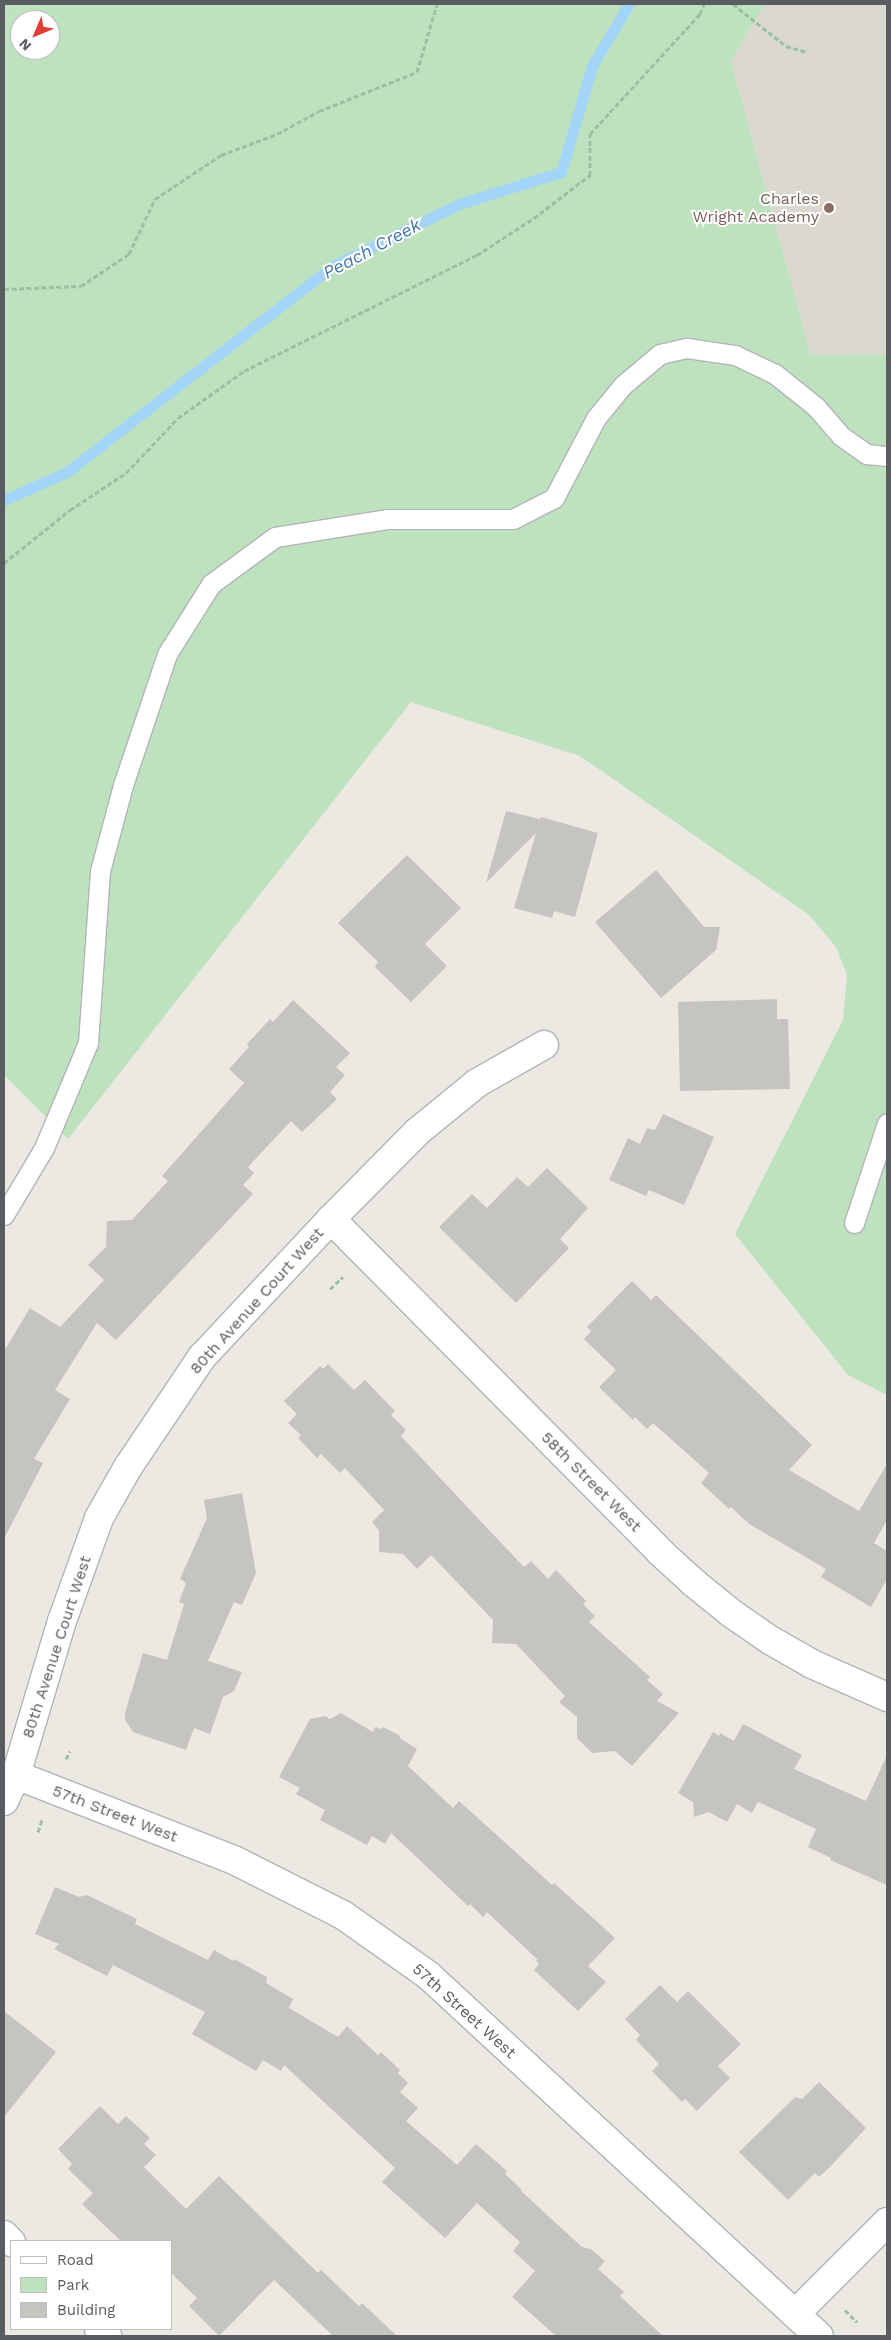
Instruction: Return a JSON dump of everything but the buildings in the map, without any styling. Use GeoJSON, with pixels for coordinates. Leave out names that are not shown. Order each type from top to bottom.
{"type":"FeatureCollection","features":[{"type":"Feature","properties":{"kind":"street","name":"80th Avenue Court West"},"geometry":{"type":"LineString","coordinates":[[4,1801],[16,1775],[62,1621],[100,1518],[128,1466],[202,1358],[330,1219],[417,1132],[446,1106],[509,1062],[544,1045]]}},
{"type":"Feature","properties":{"kind":"street","name":"58th Street West"},"geometry":{"type":"LineString","coordinates":[[330,1219],[652,1544],[694,1583],[731,1613],[770,1640],[812,1664],[887,1697]]}},
{"type":"Feature","properties":{"kind":"street","name":"57th Street West"},"geometry":{"type":"LineString","coordinates":[[16,1775],[234,1860],[343,1915],[428,1976],[819,2336]]}},
{"type":"Feature","properties":{"kind":"street"},"geometry":{"type":"LineString","coordinates":[[795,2314],[887,2222]]}},
{"type":"Feature","properties":{"kind":"lane"},"geometry":{"type":"LineString","coordinates":[[4,1215],[44,1148],[88,1043],[100,870],[123,785],[166,654],[211,584],[274,537],[387,519],[513,519],[554,498],[596,418],[623,385],[660,354],[687,348],[735,355],[775,374],[816,407],[841,436],[867,454],[887,456]]}},
{"type":"Feature","properties":{"kind":"lane"},"geometry":{"type":"LineString","coordinates":[[854,1223],[884,1126],[887,1123]]}},
{"type":"Feature","properties":{"kind":"path"},"geometry":{"type":"LineString","coordinates":[[4,288],[81,286],[129,254],[155,199],[221,155],[277,134],[319,111],[417,72],[437,4]]}},
{"type":"Feature","properties":{"kind":"path"},"geometry":{"type":"LineString","coordinates":[[4,563],[70,510],[126,473],[178,418],[244,371],[477,255],[534,218],[590,174],[590,134],[700,14],[704,4]]}},
{"type":"Feature","properties":{"kind":"path"},"geometry":{"type":"LineString","coordinates":[[733,4],[786,46],[807,52]]}},
{"type":"Feature","properties":{"kind":"shaded area","name":"Charles Wright Academy"},"geometry":{"type":"Polygon","coordinates":[[[765,4],[887,4],[887,354],[811,355],[731,61],[765,4]]]}},
{"type":"Feature","properties":{"kind":"green space"},"geometry":{"type":"Polygon","coordinates":[[[4,4],[765,4],[731,61],[811,355],[887,354],[887,1395],[848,1375],[735,1234],[843,1020],[847,975],[836,947],[809,915],[580,756],[411,702],[68,1139],[4,1075],[4,4]]]}},
{"type":"Feature","properties":{"kind":"waterway","name":"Peach Creek"},"geometry":{"type":"LineString","coordinates":[[4,500],[67,472],[331,267],[459,204],[561,172],[592,66],[629,4]]}},
{"type":"Feature","properties":{"kind":"place","name":"Charles Wright Academy"},"geometry":{"type":"Point","coordinates":[829,208]}}]}
